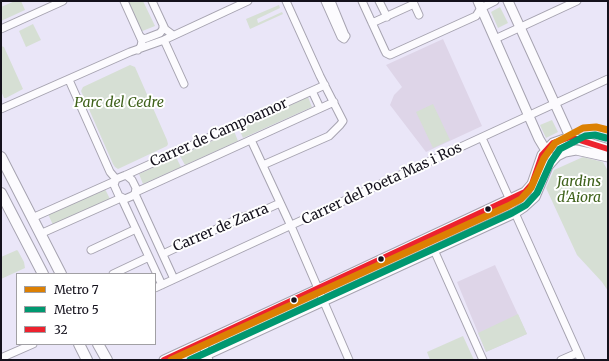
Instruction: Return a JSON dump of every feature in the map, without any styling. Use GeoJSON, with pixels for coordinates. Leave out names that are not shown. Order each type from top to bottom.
{"type":"FeatureCollection","features":[{"type":"Feature","properties":{"kind":"main road"},"geometry":{"type":"LineString","coordinates":[[1,157],[60,273]]}},
{"type":"Feature","properties":{"kind":"main road"},"geometry":{"type":"LineString","coordinates":[[1,193],[42,273]]}},
{"type":"Feature","properties":{"kind":"main road"},"geometry":{"type":"LineString","coordinates":[[17,225],[26,218],[32,218]]}},
{"type":"Feature","properties":{"kind":"main road"},"geometry":{"type":"LineString","coordinates":[[24,239],[30,241],[40,234]]}},
{"type":"Feature","properties":{"kind":"main road"},"geometry":{"type":"LineString","coordinates":[[80,345],[87,360]]}},
{"type":"Feature","properties":{"kind":"main road"},"geometry":{"type":"LineString","coordinates":[[98,345],[106,360]]}},
{"type":"Feature","properties":{"kind":"street"},"geometry":{"type":"LineString","coordinates":[[1,29],[63,1]]}},
{"type":"Feature","properties":{"kind":"street"},"geometry":{"type":"LineString","coordinates":[[124,1],[140,36],[142,43],[138,50]]}},
{"type":"Feature","properties":{"kind":"street"},"geometry":{"type":"LineString","coordinates":[[162,1],[153,3],[163,26],[167,32],[173,35]]}},
{"type":"Feature","properties":{"kind":"street"},"geometry":{"type":"LineString","coordinates":[[1,109],[130,52],[164,40],[248,1]]}},
{"type":"Feature","properties":{"kind":"street"},"geometry":{"type":"LineString","coordinates":[[263,165],[331,134],[343,121],[286,1]]}},
{"type":"Feature","properties":{"kind":"street"},"geometry":{"type":"LineString","coordinates":[[325,1],[341,37],[344,39],[346,34],[330,1]]}},
{"type":"Feature","properties":{"kind":"street"},"geometry":{"type":"LineString","coordinates":[[362,1],[386,53],[390,55],[476,16],[479,5]]}},
{"type":"Feature","properties":{"kind":"street"},"geometry":{"type":"LineString","coordinates":[[379,1],[386,17]]}},
{"type":"Feature","properties":{"kind":"street"},"geometry":{"type":"LineString","coordinates":[[479,5],[495,1]]}},
{"type":"Feature","properties":{"kind":"street"},"geometry":{"type":"LineString","coordinates":[[195,360],[207,357],[515,213],[535,197],[548,166],[570,144],[570,137],[508,1]]}},
{"type":"Feature","properties":{"kind":"street"},"geometry":{"type":"LineString","coordinates":[[494,39],[577,1]]}},
{"type":"Feature","properties":{"kind":"street"},"geometry":{"type":"LineString","coordinates":[[372,23],[414,4],[419,15]]}},
{"type":"Feature","properties":{"kind":"street"},"geometry":{"type":"LineString","coordinates":[[479,5],[545,150],[549,154],[561,154],[570,150],[608,157]]}},
{"type":"Feature","properties":{"kind":"street"},"geometry":{"type":"LineString","coordinates":[[140,36],[143,38],[148,38],[160,32],[163,29],[163,26]]}},
{"type":"Feature","properties":{"kind":"street"},"geometry":{"type":"LineString","coordinates":[[164,40],[184,84]]}},
{"type":"Feature","properties":{"kind":"street","name":"Carrer del Poeta Mas i Ros"},"geometry":{"type":"LineString","coordinates":[[158,287],[608,79]]}},
{"type":"Feature","properties":{"kind":"street"},"geometry":{"type":"LineString","coordinates":[[69,80],[115,180],[114,187],[122,198],[149,257],[154,273]]}},
{"type":"Feature","properties":{"kind":"street","name":"Carrer de Campoamor"},"geometry":{"type":"LineString","coordinates":[[126,175],[325,85]]}},
{"type":"Feature","properties":{"kind":"street"},"geometry":{"type":"LineString","coordinates":[[312,91],[320,108]]}},
{"type":"Feature","properties":{"kind":"street","name":"Carrer de Campoamor"},"geometry":{"type":"LineString","coordinates":[[135,193],[334,102]]}},
{"type":"Feature","properties":{"kind":"street"},"geometry":{"type":"LineString","coordinates":[[164,360],[318,290],[525,192],[532,184],[542,155],[553,143],[570,137],[608,149]]}},
{"type":"Feature","properties":{"kind":"street"},"geometry":{"type":"LineString","coordinates":[[482,138],[510,200]]}},
{"type":"Feature","properties":{"kind":"street"},"geometry":{"type":"LineString","coordinates":[[251,140],[291,226],[349,360]]}},
{"type":"Feature","properties":{"kind":"street"},"geometry":{"type":"LineString","coordinates":[[32,218],[126,175],[132,180],[135,186],[135,193],[174,280]]}},
{"type":"Feature","properties":{"kind":"street"},"geometry":{"type":"LineString","coordinates":[[40,234],[122,198],[129,198],[135,193]]}},
{"type":"Feature","properties":{"kind":"street","name":"Carrer de Zarra"},"geometry":{"type":"LineString","coordinates":[[162,254],[242,217],[260,212],[280,203]]}},
{"type":"Feature","properties":{"kind":"street"},"geometry":{"type":"LineString","coordinates":[[515,213],[581,360]]}},
{"type":"Feature","properties":{"kind":"street"},"geometry":{"type":"LineString","coordinates":[[91,250],[136,229]]}},
{"type":"Feature","properties":{"kind":"street"},"geometry":{"type":"LineString","coordinates":[[429,238],[483,360]]}},
{"type":"Feature","properties":{"kind":"street"},"geometry":{"type":"LineString","coordinates":[[115,273],[149,257]]}},
{"type":"Feature","properties":{"kind":"street"},"geometry":{"type":"LineString","coordinates":[[207,357],[204,346],[212,338]]}},
{"type":"Feature","properties":{"kind":"street"},"geometry":{"type":"LineString","coordinates":[[1,358],[12,357],[31,345]]}},
{"type":"Feature","properties":{"kind":"street"},"geometry":{"type":"LineString","coordinates":[[561,360],[577,352]]}},
{"type":"Feature","properties":{"kind":"shaded area"},"geometry":{"type":"Polygon","coordinates":[[[443,39],[482,126],[426,152],[390,105],[394,95],[402,87],[386,65],[443,39]]]}},
{"type":"Feature","properties":{"kind":"shaded area"},"geometry":{"type":"Polygon","coordinates":[[[495,265],[527,334],[486,352],[457,282],[495,265]]]}},
{"type":"Feature","properties":{"kind":"green space"},"geometry":{"type":"Polygon","coordinates":[[[15,1],[21,1],[25,10],[1,21],[1,7],[15,1]]]}},
{"type":"Feature","properties":{"kind":"green space"},"geometry":{"type":"Polygon","coordinates":[[[126,1],[143,1],[155,26],[140,32],[126,1]]]}},
{"type":"Feature","properties":{"kind":"green space"},"geometry":{"type":"Polygon","coordinates":[[[279,5],[280,8],[257,19],[258,23],[282,12],[283,14],[250,29],[246,19],[279,5]]]}},
{"type":"Feature","properties":{"kind":"green space"},"geometry":{"type":"Polygon","coordinates":[[[500,7],[508,23],[498,28],[491,12],[500,7]]]}},
{"type":"Feature","properties":{"kind":"green space"},"geometry":{"type":"Polygon","coordinates":[[[33,24],[41,40],[26,47],[19,31],[33,24]]]}},
{"type":"Feature","properties":{"kind":"green space"},"geometry":{"type":"Polygon","coordinates":[[[1,46],[4,47],[23,89],[6,98],[4,98],[1,91],[1,46]]]}},
{"type":"Feature","properties":{"kind":"green space","name":"Parc del Cedre"},"geometry":{"type":"Polygon","coordinates":[[[130,65],[135,67],[168,144],[167,146],[118,169],[113,164],[81,91],[83,87],[130,65]]]}},
{"type":"Feature","properties":{"kind":"green space"},"geometry":{"type":"Polygon","coordinates":[[[308,97],[312,107],[243,138],[239,129],[308,97]]]}},
{"type":"Feature","properties":{"kind":"green space"},"geometry":{"type":"Polygon","coordinates":[[[433,104],[450,140],[433,148],[416,112],[433,104]]]}},
{"type":"Feature","properties":{"kind":"green space"},"geometry":{"type":"Polygon","coordinates":[[[552,120],[558,132],[546,138],[540,125],[552,120]]]}},
{"type":"Feature","properties":{"kind":"green space"},"geometry":{"type":"Polygon","coordinates":[[[234,131],[238,141],[185,165],[180,156],[234,131]]]}},
{"type":"Feature","properties":{"kind":"green space"},"geometry":{"type":"Polygon","coordinates":[[[176,157],[181,167],[143,184],[139,174],[176,157]]]}},
{"type":"Feature","properties":{"kind":"green space","name":"Jardins d'Aiora"},"geometry":{"type":"Polygon","coordinates":[[[583,157],[603,162],[608,171],[608,291],[602,282],[577,255],[546,188],[554,170],[583,157]]]}},
{"type":"Feature","properties":{"kind":"green space"},"geometry":{"type":"Polygon","coordinates":[[[105,189],[110,199],[53,225],[48,214],[105,189]]]}},
{"type":"Feature","properties":{"kind":"green space"},"geometry":{"type":"Polygon","coordinates":[[[499,208],[502,215],[443,242],[441,236],[499,208]]]}},
{"type":"Feature","properties":{"kind":"green space"},"geometry":{"type":"Polygon","coordinates":[[[418,246],[421,253],[334,293],[331,287],[418,246]]]}},
{"type":"Feature","properties":{"kind":"green space"},"geometry":{"type":"Polygon","coordinates":[[[17,250],[24,262],[25,268],[1,279],[1,257],[17,250]]]}},
{"type":"Feature","properties":{"kind":"green space"},"geometry":{"type":"Polygon","coordinates":[[[312,296],[316,298],[317,301],[217,347],[215,341],[312,296]]]}},
{"type":"Feature","properties":{"kind":"green space"},"geometry":{"type":"Polygon","coordinates":[[[518,314],[527,334],[486,352],[478,333],[518,314]]]}},
{"type":"Feature","properties":{"kind":"green space"},"geometry":{"type":"Polygon","coordinates":[[[463,336],[474,360],[430,360],[427,352],[463,336]]]}},
{"type":"Feature","properties":{"kind":"metro line","name":"7"},"geometry":{"type":"LineString","coordinates":[[171,360],[508,206],[521,199],[531,188],[544,158],[555,143],[583,128],[596,127],[608,130]]}},
{"type":"Feature","properties":{"kind":"metro line","name":"5"},"geometry":{"type":"LineString","coordinates":[[190,360],[512,213],[526,205],[537,193],[551,162],[560,149],[585,136],[595,135],[606,138]]}},
{"type":"Feature","properties":{"kind":"transit line","name":"32"},"geometry":{"type":"LineString","coordinates":[[164,360],[525,192],[532,184],[542,155],[553,143],[570,137],[608,149]]}}]}
